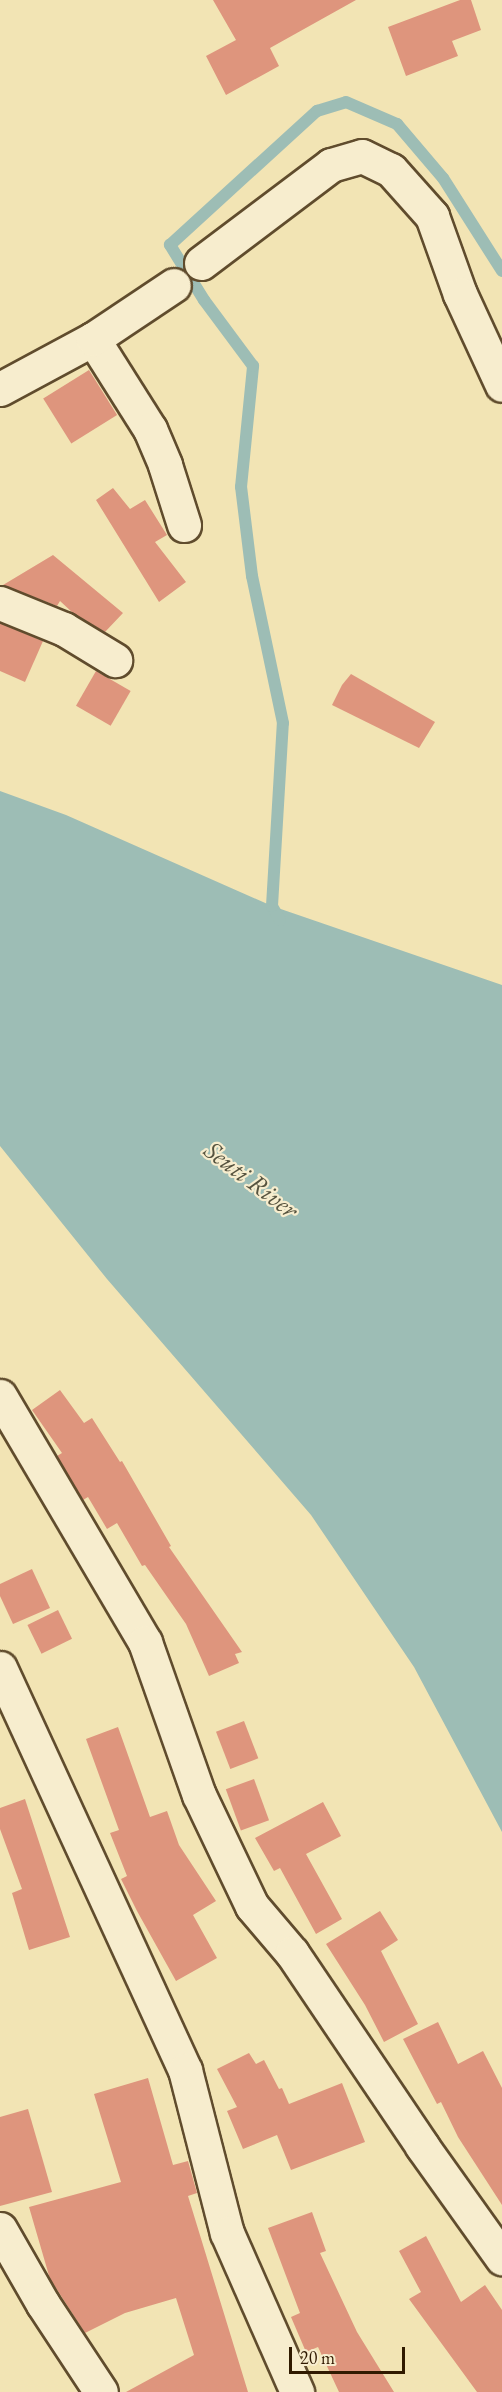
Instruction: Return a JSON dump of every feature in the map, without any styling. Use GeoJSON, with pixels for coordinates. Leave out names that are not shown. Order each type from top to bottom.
{"type":"FeatureCollection","features":[{"type":"Feature","properties":{"kind":"street"},"geometry":{"type":"LineString","coordinates":[[0,388],[93,339],[174,285],[331,165],[362,156],[391,170],[432,216],[460,294],[502,385]]}},
{"type":"Feature","properties":{"kind":"street"},"geometry":{"type":"LineString","coordinates":[[93,339],[150,429],[165,465],[184,525]]}},
{"type":"Feature","properties":{"kind":"street"},"geometry":{"type":"LineString","coordinates":[[0,603],[64,629],[115,660]]}},
{"type":"Feature","properties":{"kind":"street"},"geometry":{"type":"LineString","coordinates":[[0,1396],[145,1642],[199,1795],[252,1906],[292,1953],[422,2146],[502,2258]]}},
{"type":"Feature","properties":{"kind":"street"},"geometry":{"type":"LineString","coordinates":[[0,1668],[185,2070],[227,2232],[297,2392]]}},
{"type":"Feature","properties":{"kind":"street"},"geometry":{"type":"LineString","coordinates":[[0,2229],[43,2304],[101,2392]]}},
{"type":"Feature","properties":{"kind":"water","name":"Seuti River"},"geometry":{"type":"Polygon","coordinates":[[[0,791],[66,815],[272,906],[502,985],[502,1832],[414,1667],[311,1515],[107,1279],[0,1146],[0,791]]]}},
{"type":"Feature","properties":{"kind":"building"},"geometry":{"type":"Polygon","coordinates":[[[213,0],[356,0],[270,48],[279,66],[226,95],[206,56],[236,40],[213,0]]]}},
{"type":"Feature","properties":{"kind":"building"},"geometry":{"type":"Polygon","coordinates":[[[460,0],[471,0],[481,30],[452,41],[458,56],[406,76],[388,27],[460,0]]]}},
{"type":"Feature","properties":{"kind":"building"},"geometry":{"type":"Polygon","coordinates":[[[89,370],[117,415],[71,444],[43,399],[89,370]]]}},
{"type":"Feature","properties":{"kind":"building"},"geometry":{"type":"Polygon","coordinates":[[[113,488],[130,509],[145,500],[167,535],[155,542],[186,582],[159,602],[96,500],[113,488]]]}},
{"type":"Feature","properties":{"kind":"building"},"geometry":{"type":"Polygon","coordinates":[[[53,555],[123,613],[105,632],[73,613],[60,601],[57,606],[3,585],[53,555]]]}},
{"type":"Feature","properties":{"kind":"building"},"geometry":{"type":"Polygon","coordinates":[[[0,623],[43,641],[25,682],[0,671],[0,623]]]}},
{"type":"Feature","properties":{"kind":"building"},"geometry":{"type":"Polygon","coordinates":[[[96,671],[131,691],[111,726],[76,706],[96,671]]]}},
{"type":"Feature","properties":{"kind":"building"},"geometry":{"type":"Polygon","coordinates":[[[351,674],[435,722],[419,748],[332,705],[342,685],[351,674]]]}},
{"type":"Feature","properties":{"kind":"building"},"geometry":{"type":"Polygon","coordinates":[[[60,1390],[84,1423],[92,1418],[120,1462],[122,1461],[171,1546],[169,1547],[242,1652],[235,1654],[239,1663],[209,1676],[186,1624],[145,1565],[142,1566],[117,1523],[107,1529],[88,1497],[83,1500],[57,1456],[62,1453],[32,1410],[60,1390]]]}},
{"type":"Feature","properties":{"kind":"building"},"geometry":{"type":"Polygon","coordinates":[[[32,1569],[50,1608],[13,1624],[0,1596],[0,1584],[32,1569]]]}},
{"type":"Feature","properties":{"kind":"building"},"geometry":{"type":"Polygon","coordinates":[[[58,1610],[72,1639],[41,1654],[27,1625],[58,1610]]]}},
{"type":"Feature","properties":{"kind":"building"},"geometry":{"type":"Polygon","coordinates":[[[244,1721],[258,1758],[230,1769],[216,1732],[244,1721]]]}},
{"type":"Feature","properties":{"kind":"building"},"geometry":{"type":"Polygon","coordinates":[[[118,1727],[150,1817],[167,1811],[179,1845],[216,1901],[193,1915],[217,1958],[176,1981],[121,1879],[127,1876],[110,1833],[119,1830],[86,1739],[118,1727]]]}},
{"type":"Feature","properties":{"kind":"building"},"geometry":{"type":"Polygon","coordinates":[[[254,1779],[269,1820],[241,1831],[226,1789],[254,1779]]]}},
{"type":"Feature","properties":{"kind":"building"},"geometry":{"type":"Polygon","coordinates":[[[25,1799],[70,1937],[29,1950],[12,1893],[22,1889],[0,1829],[0,1808],[25,1799]]]}},
{"type":"Feature","properties":{"kind":"building"},"geometry":{"type":"Polygon","coordinates":[[[323,1802],[341,1836],[306,1854],[342,1919],[316,1934],[280,1868],[274,1871],[255,1838],[323,1802]]]}},
{"type":"Feature","properties":{"kind":"building"},"geometry":{"type":"Polygon","coordinates":[[[380,1911],[398,1940],[381,1951],[418,2024],[384,2042],[365,2005],[326,1944],[380,1911]]]}},
{"type":"Feature","properties":{"kind":"building"},"geometry":{"type":"Polygon","coordinates":[[[438,2022],[458,2064],[483,2051],[502,2088],[502,2205],[458,2137],[441,2102],[437,2104],[403,2039],[438,2022]]]}},
{"type":"Feature","properties":{"kind":"building"},"geometry":{"type":"Polygon","coordinates":[[[249,2053],[256,2064],[264,2060],[279,2089],[282,2088],[289,2104],[342,2083],[365,2142],[291,2170],[277,2135],[243,2149],[227,2111],[237,2107],[217,2069],[249,2053]]]}},
{"type":"Feature","properties":{"kind":"building"},"geometry":{"type":"Polygon","coordinates":[[[148,2078],[173,2165],[188,2161],[197,2193],[188,2196],[248,2392],[126,2392],[194,2355],[176,2298],[125,2313],[85,2333],[50,2279],[29,2207],[121,2182],[94,2094],[148,2078]]]}},
{"type":"Feature","properties":{"kind":"building"},"geometry":{"type":"Polygon","coordinates":[[[28,2109],[52,2192],[0,2206],[0,2117],[28,2109]]]}},
{"type":"Feature","properties":{"kind":"building"},"geometry":{"type":"Polygon","coordinates":[[[312,2212],[326,2251],[320,2253],[357,2332],[394,2392],[339,2392],[318,2347],[306,2352],[291,2317],[300,2313],[268,2228],[312,2212]]]}},
{"type":"Feature","properties":{"kind":"building"},"geometry":{"type":"Polygon","coordinates":[[[426,2236],[461,2302],[485,2285],[502,2310],[502,2392],[477,2392],[409,2299],[421,2292],[399,2251],[426,2236]]]}},
{"type":"Feature","properties":{"kind":"waterway"},"geometry":{"type":"LineString","coordinates":[[280,920],[272,906],[283,723],[252,576],[241,487],[253,366],[204,300],[170,245],[317,111],[346,102],[397,124],[443,178],[502,271]]}}]}
